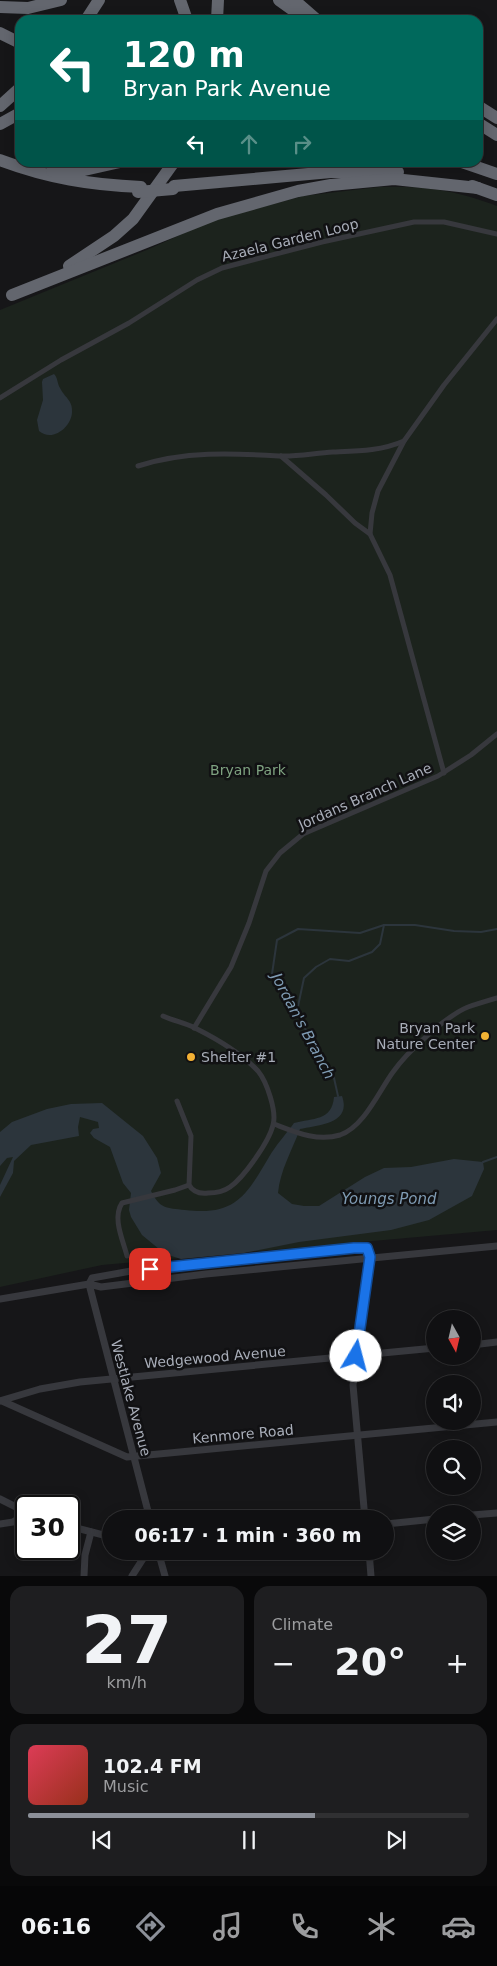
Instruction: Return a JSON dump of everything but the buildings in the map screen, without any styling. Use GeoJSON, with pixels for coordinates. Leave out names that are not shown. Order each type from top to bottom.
{"type":"FeatureCollection","features":[{"type":"Feature","properties":{"kind":"highway"},"geometry":{"type":"LineString","coordinates":[[0,7],[28,8],[60,0]]}},
{"type":"Feature","properties":{"kind":"highway"},"geometry":{"type":"LineString","coordinates":[[89,15],[99,0]]}},
{"type":"Feature","properties":{"kind":"highway"},"geometry":{"type":"LineString","coordinates":[[180,0],[185,15]]}},
{"type":"Feature","properties":{"kind":"highway"},"geometry":{"type":"LineString","coordinates":[[217,15],[218,0]]}},
{"type":"Feature","properties":{"kind":"highway"},"geometry":{"type":"LineString","coordinates":[[279,0],[300,15]]}},
{"type":"Feature","properties":{"kind":"highway"},"geometry":{"type":"LineString","coordinates":[[294,0],[311,15]]}},
{"type":"Feature","properties":{"kind":"highway"},"geometry":{"type":"LineString","coordinates":[[0,33],[15,40]]}},
{"type":"Feature","properties":{"kind":"highway"},"geometry":{"type":"LineString","coordinates":[[0,106],[15,92]]}},
{"type":"Feature","properties":{"kind":"highway"},"geometry":{"type":"LineString","coordinates":[[483,109],[497,118]]}},
{"type":"Feature","properties":{"kind":"highway"},"geometry":{"type":"LineString","coordinates":[[0,124],[15,116]]}},
{"type":"Feature","properties":{"kind":"highway"},"geometry":{"type":"LineString","coordinates":[[483,126],[497,135]]}},
{"type":"Feature","properties":{"kind":"highway"},"geometry":{"type":"LineString","coordinates":[[0,160],[15,166]]}},
{"type":"Feature","properties":{"kind":"highway"},"geometry":{"type":"LineString","coordinates":[[19,167],[57,178],[140,190]]}},
{"type":"Feature","properties":{"kind":"highway"},"geometry":{"type":"LineString","coordinates":[[24,169],[50,172],[80,171],[98,167]]}},
{"type":"Feature","properties":{"kind":"highway"},"geometry":{"type":"LineString","coordinates":[[0,301],[71,265],[114,236],[133,219],[170,167]]}},
{"type":"Feature","properties":{"kind":"highway"},"geometry":{"type":"LineString","coordinates":[[477,167],[497,174]]}},
{"type":"Feature","properties":{"kind":"highway"},"geometry":{"type":"LineString","coordinates":[[0,168],[63,187],[104,191],[173,188],[331,172],[381,171],[426,174],[497,195]]}},
{"type":"Feature","properties":{"kind":"highway"},"geometry":{"type":"LineString","coordinates":[[12,295],[217,214],[298,191],[331,184],[394,179],[478,188]]}},
{"type":"Feature","properties":{"kind":"street","name":"Azaela Garden Loop"},"geometry":{"type":"LineString","coordinates":[[0,398],[61,360],[160,304],[197,280],[222,268],[313,244],[414,222],[444,222],[497,234]]}},
{"type":"Feature","properties":{"kind":"street"},"geometry":{"type":"LineString","coordinates":[[370,534],[372,513],[378,491],[404,442],[444,385],[497,319]]}},
{"type":"Feature","properties":{"kind":"street"},"geometry":{"type":"LineString","coordinates":[[138,466],[155,460],[189,455],[251,454],[281,456],[372,450],[404,442]]}},
{"type":"Feature","properties":{"kind":"street"},"geometry":{"type":"LineString","coordinates":[[281,456],[355,523],[370,534],[390,575],[444,773]]}},
{"type":"Feature","properties":{"kind":"street","name":"Jordans Branch Lane"},"geometry":{"type":"LineString","coordinates":[[194,1028],[231,967],[249,923],[266,871],[280,853],[303,834],[444,773],[497,734]]}},
{"type":"Feature","properties":{"kind":"street"},"geometry":{"type":"LineString","coordinates":[[274,1124],[301,1134],[325,1137],[348,1132],[361,1120],[399,1065],[420,1044],[466,1008],[497,998]]}},
{"type":"Feature","properties":{"kind":"street"},"geometry":{"type":"LineString","coordinates":[[163,1016],[194,1028],[218,1041],[258,1072],[266,1084],[271,1098],[274,1124],[265,1142],[242,1175],[224,1191],[204,1194],[192,1189],[189,1185],[192,1136],[177,1101]]}},
{"type":"Feature","properties":{"kind":"street"},"geometry":{"type":"LineString","coordinates":[[128,1256],[118,1220],[118,1212],[122,1204],[189,1185]]}},
{"type":"Feature","properties":{"kind":"street"},"geometry":{"type":"LineString","coordinates":[[0,1299],[89,1284],[102,1286],[370,1257],[497,1246]]}},
{"type":"Feature","properties":{"kind":"street"},"geometry":{"type":"LineString","coordinates":[[89,1284],[92,1278],[131,1271],[367,1248],[370,1257],[353,1385],[365,1510]]}},
{"type":"Feature","properties":{"kind":"street","name":"Westlake Avenue"},"geometry":{"type":"LineString","coordinates":[[89,1284],[148,1510]]}},
{"type":"Feature","properties":{"kind":"street"},"geometry":{"type":"LineString","coordinates":[[481,1344],[497,1342]]}},
{"type":"Feature","properties":{"kind":"street","name":"Wedgewood Avenue"},"geometry":{"type":"LineString","coordinates":[[1,1401],[60,1385],[113,1378],[426,1349]]}},
{"type":"Feature","properties":{"kind":"street","name":"Kenmore Road"},"geometry":{"type":"LineString","coordinates":[[1,1401],[120,1455],[134,1457],[497,1422]]}},
{"type":"Feature","properties":{"kind":"street"},"geometry":{"type":"LineString","coordinates":[[0,1500],[15,1508]]}},
{"type":"Feature","properties":{"kind":"street"},"geometry":{"type":"LineString","coordinates":[[481,1514],[497,1513]]}},
{"type":"Feature","properties":{"kind":"street"},"geometry":{"type":"LineString","coordinates":[[394,1523],[426,1520]]}},
{"type":"Feature","properties":{"kind":"street"},"geometry":{"type":"LineString","coordinates":[[0,1524],[15,1521]]}},
{"type":"Feature","properties":{"kind":"street"},"geometry":{"type":"LineString","coordinates":[[80,1529],[102,1535]]}},
{"type":"Feature","properties":{"kind":"street"},"geometry":{"type":"LineString","coordinates":[[84,1576],[85,1555],[91,1532]]}},
{"type":"Feature","properties":{"kind":"street"},"geometry":{"type":"LineString","coordinates":[[132,1576],[142,1560]]}},
{"type":"Feature","properties":{"kind":"street"},"geometry":{"type":"LineString","coordinates":[[161,1560],[165,1576]]}},
{"type":"Feature","properties":{"kind":"street"},"geometry":{"type":"LineString","coordinates":[[370,1560],[371,1576]]}},
{"type":"Feature","properties":{"kind":"green space","name":"Bryan Park"},"geometry":{"type":"Polygon","coordinates":[[[379,187],[411,187],[439,190],[467,196],[497,206],[497,1230],[102,1265],[0,1287],[0,310],[149,249],[211,221],[303,196],[379,187]]]}},
{"type":"Feature","properties":{"kind":"water"},"geometry":{"type":"Polygon","coordinates":[[[54,374],[59,386],[71,404],[72,412],[69,423],[61,431],[50,435],[39,431],[37,420],[43,400],[43,379],[54,374]]]}},
{"type":"Feature","properties":{"kind":"water","name":"Youngs Pond"},"geometry":{"type":"Polygon","coordinates":[[[342,1096],[344,1105],[338,1118],[332,1122],[300,1129],[284,1169],[278,1193],[292,1204],[319,1206],[365,1177],[384,1168],[411,1167],[454,1159],[483,1162],[484,1169],[472,1196],[429,1220],[391,1230],[299,1242],[244,1253],[181,1259],[165,1254],[142,1235],[131,1217],[129,1210],[131,1193],[123,1183],[110,1147],[94,1138],[90,1133],[93,1129],[99,1128],[98,1122],[80,1117],[79,1136],[31,1145],[14,1161],[13,1173],[0,1197],[0,1185],[13,1157],[7,1158],[0,1166],[0,1132],[12,1122],[47,1109],[71,1104],[102,1103],[143,1136],[157,1158],[161,1173],[151,1191],[157,1201],[168,1208],[202,1211],[216,1210],[237,1200],[245,1192],[294,1123],[320,1117],[330,1110],[334,1097],[342,1096]]]}},
{"type":"Feature","properties":{"kind":"waterway"},"geometry":{"type":"LineString","coordinates":[[297,1011],[304,978],[316,967],[330,959],[349,961],[372,952],[380,944],[384,925]]}},
{"type":"Feature","properties":{"kind":"waterway","name":"Jordan's Branch"},"geometry":{"type":"LineString","coordinates":[[338,1096],[334,1078],[310,1039],[297,1011],[276,984],[272,974],[277,940],[298,929],[360,933],[384,925],[415,925],[454,931],[481,932],[497,929]]}},
{"type":"Feature","properties":{"kind":"waterway"},"geometry":{"type":"LineString","coordinates":[[483,1162],[497,1157]]}},
{"type":"Feature","properties":{"kind":"place","name":"Bryan Park Nature Center"},"geometry":{"type":"Point","coordinates":[485,1036]}},
{"type":"Feature","properties":{"kind":"place","name":"Shelter #1"},"geometry":{"type":"Point","coordinates":[191,1057]}},
{"type":"Feature","properties":{"kind":"route"},"geometry":{"type":"LineString","coordinates":[[150,1269],[367,1248],[370,1257],[356,1356]]}}]}
